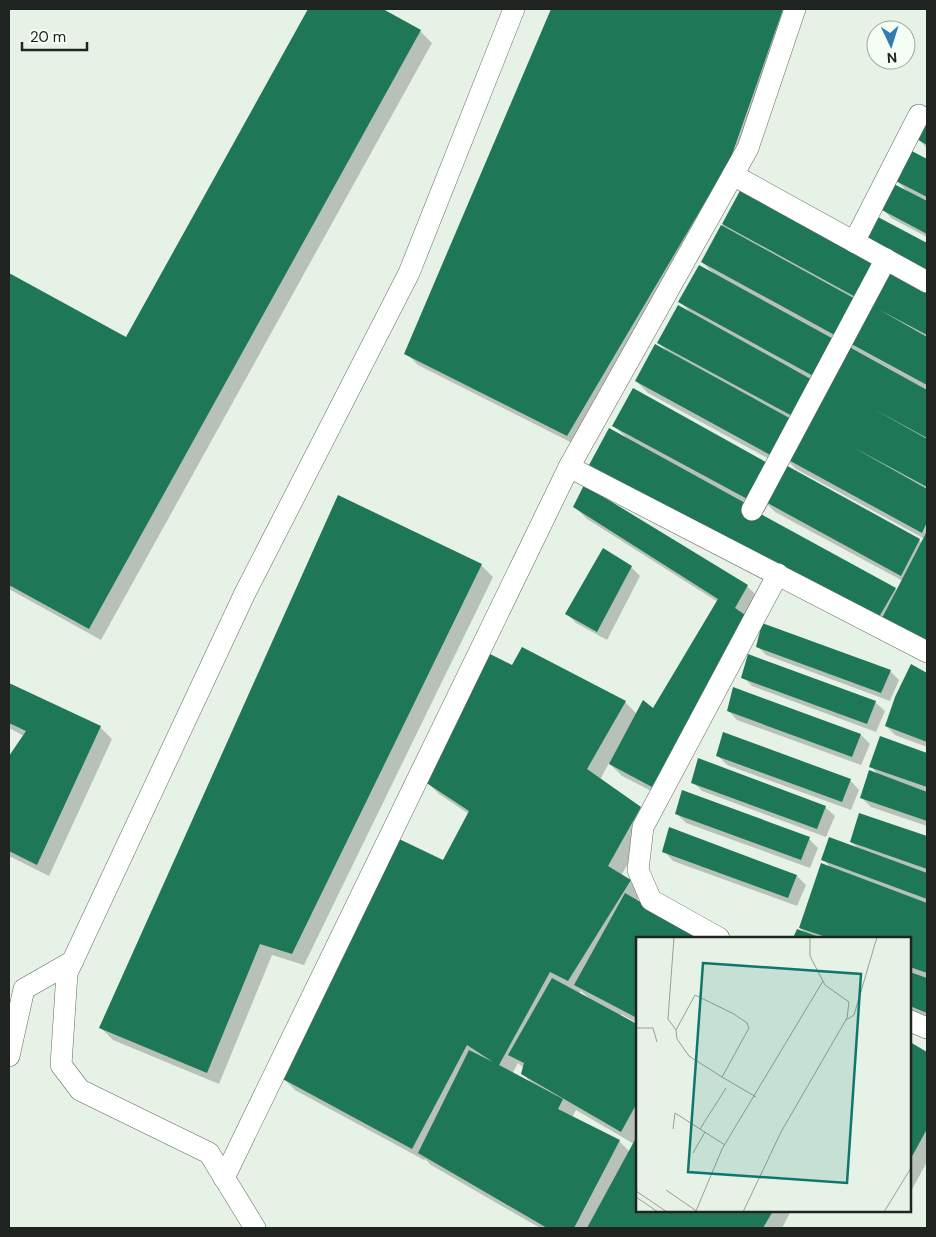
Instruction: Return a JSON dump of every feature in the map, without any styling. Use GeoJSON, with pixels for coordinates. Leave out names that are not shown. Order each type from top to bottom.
{"type":"FeatureCollection","features":[{"type":"Feature","properties":{"kind":"street"},"geometry":{"type":"LineString","coordinates":[[255,1228],[209,1153],[80,1090],[61,1065],[67,973],[245,594],[410,273],[514,9]]}},
{"type":"Feature","properties":{"kind":"street"},"geometry":{"type":"LineString","coordinates":[[224,1178],[569,467],[748,148],[795,9]]}},
{"type":"Feature","properties":{"kind":"street"},"geometry":{"type":"LineString","coordinates":[[854,242],[919,115]]}},
{"type":"Feature","properties":{"kind":"street"},"geometry":{"type":"LineString","coordinates":[[733,175],[927,282]]}},
{"type":"Feature","properties":{"kind":"street"},"geometry":{"type":"LineString","coordinates":[[752,510],[886,259]]}},
{"type":"Feature","properties":{"kind":"street"},"geometry":{"type":"LineString","coordinates":[[569,467],[927,652]]}},
{"type":"Feature","properties":{"kind":"street"},"geometry":{"type":"LineString","coordinates":[[717,937],[651,900],[638,870],[643,827],[778,574]]}},
{"type":"Feature","properties":{"kind":"street"},"geometry":{"type":"LineString","coordinates":[[9,1056],[24,989],[73,960]]}},
{"type":"Feature","properties":{"kind":"street"},"geometry":{"type":"LineString","coordinates":[[911,1020],[927,1028]]}},
{"type":"Feature","properties":{"kind":"building"},"geometry":{"type":"Polygon","coordinates":[[[308,9],[383,9],[421,30],[89,629],[9,585],[9,273],[126,337],[308,9]]]}},
{"type":"Feature","properties":{"kind":"building"},"geometry":{"type":"Polygon","coordinates":[[[551,9],[783,9],[730,160],[567,436],[404,354],[551,9]]]}},
{"type":"Feature","properties":{"kind":"building"},"geometry":{"type":"Polygon","coordinates":[[[927,114],[927,145],[915,138],[927,114]]]}},
{"type":"Feature","properties":{"kind":"building"},"geometry":{"type":"Polygon","coordinates":[[[910,150],[927,159],[927,197],[894,180],[910,150]]]}},
{"type":"Feature","properties":{"kind":"building"},"geometry":{"type":"Polygon","coordinates":[[[892,183],[927,201],[927,234],[880,209],[892,183]]]}},
{"type":"Feature","properties":{"kind":"building"},"geometry":{"type":"Polygon","coordinates":[[[742,187],[881,264],[861,300],[722,224],[742,187]]]}},
{"type":"Feature","properties":{"kind":"building"},"geometry":{"type":"Polygon","coordinates":[[[876,216],[927,243],[927,278],[861,243],[876,216]]]}},
{"type":"Feature","properties":{"kind":"building"},"geometry":{"type":"Polygon","coordinates":[[[721,225],[859,301],[840,338],[701,262],[721,225]]]}},
{"type":"Feature","properties":{"kind":"building"},"geometry":{"type":"Polygon","coordinates":[[[699,265],[837,341],[817,378],[678,302],[699,265]]]}},
{"type":"Feature","properties":{"kind":"building"},"geometry":{"type":"Polygon","coordinates":[[[889,266],[927,287],[927,335],[878,309],[927,337],[927,385],[844,340],[889,266]]]}},
{"type":"Feature","properties":{"kind":"building"},"geometry":{"type":"Polygon","coordinates":[[[678,305],[816,382],[796,418],[657,343],[678,305]]]}},
{"type":"Feature","properties":{"kind":"building"},"geometry":{"type":"Polygon","coordinates":[[[842,343],[927,390],[927,438],[872,408],[927,439],[927,487],[851,446],[927,489],[927,522],[922,533],[783,457],[842,343]]]}},
{"type":"Feature","properties":{"kind":"building"},"geometry":{"type":"Polygon","coordinates":[[[655,344],[793,420],[774,457],[635,381],[655,344]]]}},
{"type":"Feature","properties":{"kind":"building"},"geometry":{"type":"Polygon","coordinates":[[[633,388],[771,465],[751,501],[612,426],[633,388]]]}},
{"type":"Feature","properties":{"kind":"building"},"geometry":{"type":"Polygon","coordinates":[[[609,428],[896,588],[879,617],[589,465],[609,428]]]}},
{"type":"Feature","properties":{"kind":"building"},"geometry":{"type":"Polygon","coordinates":[[[782,463],[920,539],[901,576],[762,500],[782,463]]]}},
{"type":"Feature","properties":{"kind":"building"},"geometry":{"type":"Polygon","coordinates":[[[584,485],[748,585],[735,608],[748,617],[652,787],[609,764],[643,700],[653,708],[718,599],[573,507],[584,485]]]}},
{"type":"Feature","properties":{"kind":"building"},"geometry":{"type":"Polygon","coordinates":[[[338,495],[482,564],[292,954],[260,944],[207,1073],[99,1028],[338,495]]]}},
{"type":"Feature","properties":{"kind":"building"},"geometry":{"type":"Polygon","coordinates":[[[927,531],[927,644],[881,620],[927,531]]]}},
{"type":"Feature","properties":{"kind":"building"},"geometry":{"type":"Polygon","coordinates":[[[603,548],[632,566],[597,632],[565,614],[603,548]]]}},
{"type":"Feature","properties":{"kind":"building"},"geometry":{"type":"Polygon","coordinates":[[[762,623],[891,670],[881,693],[756,647],[762,623]]]}},
{"type":"Feature","properties":{"kind":"building"},"geometry":{"type":"Polygon","coordinates":[[[522,647],[626,701],[587,769],[641,807],[608,866],[631,880],[568,981],[550,972],[499,1065],[563,1099],[558,1109],[620,1140],[574,1228],[547,1228],[418,1153],[469,1050],[493,1062],[467,1045],[412,1149],[281,1078],[397,838],[443,860],[469,811],[425,782],[488,653],[512,665],[522,647]]]}},
{"type":"Feature","properties":{"kind":"building"},"geometry":{"type":"Polygon","coordinates":[[[748,654],[876,701],[867,724],[741,678],[748,654]]]}},
{"type":"Feature","properties":{"kind":"building"},"geometry":{"type":"Polygon","coordinates":[[[911,664],[927,673],[927,742],[885,726],[895,697],[911,664]]]}},
{"type":"Feature","properties":{"kind":"building"},"geometry":{"type":"Polygon","coordinates":[[[9,683],[101,726],[37,865],[9,851],[9,756],[26,731],[9,723],[9,683]]]}},
{"type":"Feature","properties":{"kind":"building"},"geometry":{"type":"Polygon","coordinates":[[[733,687],[861,734],[852,757],[727,711],[733,687]]]}},
{"type":"Feature","properties":{"kind":"building"},"geometry":{"type":"Polygon","coordinates":[[[723,732],[851,779],[842,802],[716,756],[723,732]]]}},
{"type":"Feature","properties":{"kind":"building"},"geometry":{"type":"Polygon","coordinates":[[[880,736],[927,753],[927,787],[869,767],[880,736]]]}},
{"type":"Feature","properties":{"kind":"building"},"geometry":{"type":"Polygon","coordinates":[[[698,758],[826,806],[817,829],[691,783],[698,758]]]}},
{"type":"Feature","properties":{"kind":"building"},"geometry":{"type":"Polygon","coordinates":[[[869,770],[927,792],[927,821],[860,798],[869,770]]]}},
{"type":"Feature","properties":{"kind":"building"},"geometry":{"type":"Polygon","coordinates":[[[682,790],[810,837],[801,860],[675,814],[682,790]]]}},
{"type":"Feature","properties":{"kind":"building"},"geometry":{"type":"Polygon","coordinates":[[[859,813],[927,836],[927,869],[850,842],[859,813]]]}},
{"type":"Feature","properties":{"kind":"building"},"geometry":{"type":"Polygon","coordinates":[[[669,827],[797,875],[788,898],[662,852],[669,827]]]}},
{"type":"Feature","properties":{"kind":"building"},"geometry":{"type":"Polygon","coordinates":[[[829,837],[927,873],[927,899],[821,860],[829,837]]]}},
{"type":"Feature","properties":{"kind":"building"},"geometry":{"type":"Polygon","coordinates":[[[821,863],[927,903],[927,973],[911,967],[911,937],[826,937],[799,928],[821,863]]]}},
{"type":"Feature","properties":{"kind":"building"},"geometry":{"type":"Polygon","coordinates":[[[625,893],[701,937],[636,937],[636,1017],[574,985],[625,893]]]}},
{"type":"Feature","properties":{"kind":"building"},"geometry":{"type":"Polygon","coordinates":[[[797,929],[819,937],[793,937],[797,929]]]}},
{"type":"Feature","properties":{"kind":"building"},"geometry":{"type":"Polygon","coordinates":[[[911,972],[927,978],[927,1013],[911,1006],[911,972]]]}},
{"type":"Feature","properties":{"kind":"building"},"geometry":{"type":"Polygon","coordinates":[[[552,978],[636,1023],[636,1105],[621,1132],[521,1074],[524,1063],[508,1055],[552,978]]]}},
{"type":"Feature","properties":{"kind":"building"},"geometry":{"type":"Polygon","coordinates":[[[911,1043],[927,1052],[927,1129],[911,1158],[911,1043]]]}},
{"type":"Feature","properties":{"kind":"building"},"geometry":{"type":"Polygon","coordinates":[[[636,1138],[636,1212],[772,1212],[763,1228],[587,1228],[636,1138]]]}}]}
